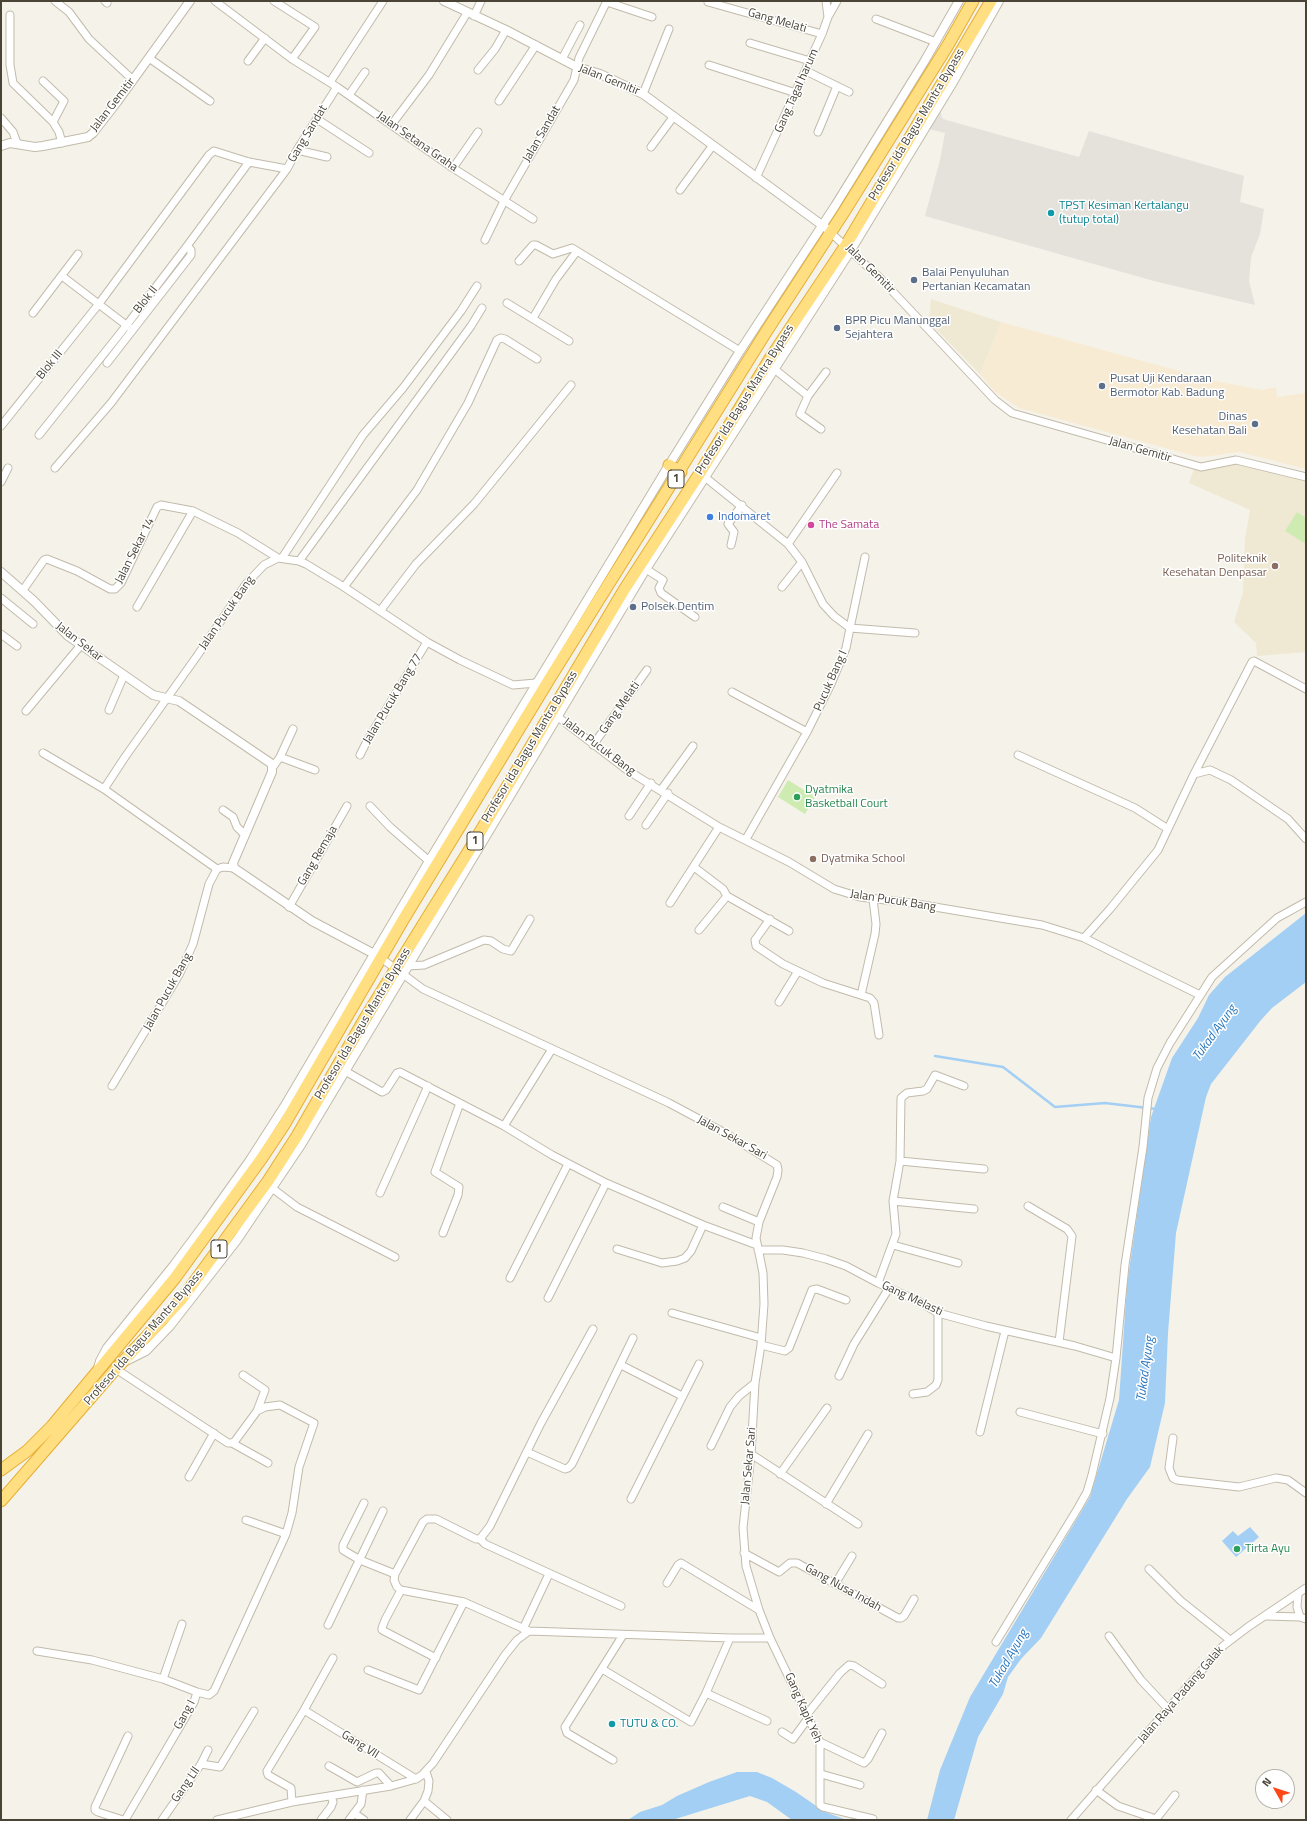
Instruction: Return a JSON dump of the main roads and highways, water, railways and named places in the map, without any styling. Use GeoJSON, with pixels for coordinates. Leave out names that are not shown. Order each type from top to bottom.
{"type":"FeatureCollection","features":[{"type":"Feature","properties":{"kind":"highway","name":"Profesor Ida Bagus Mantra Bypass"},"geometry":{"type":"LineString","coordinates":[[1,1470],[27,1450],[52,1426],[175,1278],[258,1164],[284,1124],[377,956],[488,771],[681,472],[827,229],[940,58],[973,1]]}},
{"type":"Feature","properties":{"kind":"highway","name":"Profesor Ida Bagus Mantra Bypass"},"geometry":{"type":"LineString","coordinates":[[1,1501],[120,1366],[181,1300],[268,1181],[297,1136],[364,1020],[400,971],[555,714],[632,575],[703,475],[771,357],[848,247],[991,1]]}},
{"type":"Feature","properties":{"kind":"highway"},"geometry":{"type":"LineString","coordinates":[[669,464],[681,472]]}},
{"type":"Feature","properties":{"kind":"highway"},"geometry":{"type":"LineString","coordinates":[[584,623],[601,629]]}},
{"type":"Feature","properties":{"kind":"highway"},"geometry":{"type":"LineString","coordinates":[[98,1371],[120,1366]]}},
{"type":"Feature","properties":{"kind":"water","name":"Tukad Ayung"},"geometry":{"type":"Polygon","coordinates":[[[1306,913],[1306,982],[1272,1008],[1261,1020],[1211,1084],[1206,1097],[1176,1233],[1168,1333],[1165,1403],[1150,1467],[1127,1499],[1041,1638],[1021,1659],[1008,1677],[1003,1694],[978,1737],[954,1820],[927,1820],[940,1770],[970,1697],[1090,1497],[1119,1400],[1127,1285],[1151,1117],[1172,1058],[1198,1018],[1209,995],[1225,977],[1306,913]]]}},
{"type":"Feature","properties":{"kind":"water","name":"Tirta Ayu"},"geometry":{"type":"Polygon","coordinates":[[[1250,1527],[1259,1537],[1236,1557],[1222,1541],[1233,1531],[1238,1536],[1250,1527]]]}},
{"type":"Feature","properties":{"kind":"water"},"geometry":{"type":"Polygon","coordinates":[[[737,1772],[757,1772],[772,1778],[825,1812],[847,1820],[792,1820],[767,1802],[750,1796],[672,1820],[628,1820],[640,1812],[662,1805],[677,1796],[737,1772]]]}},
{"type":"Feature","properties":{"kind":"waterway"},"geometry":{"type":"LineString","coordinates":[[935,1056],[1003,1067],[1055,1107],[1105,1103],[1156,1109]]}},
{"type":"Feature","properties":{"kind":"place","name":"TPST Kesiman Kertalangu (tutup total)"},"geometry":{"type":"Point","coordinates":[1051,213]}},
{"type":"Feature","properties":{"kind":"place","name":"Balai Penyuluhan Pertanian Kecamatan"},"geometry":{"type":"Point","coordinates":[914,280]}},
{"type":"Feature","properties":{"kind":"place","name":"BPR Picu Manunggal Sejahtera"},"geometry":{"type":"Point","coordinates":[837,328]}},
{"type":"Feature","properties":{"kind":"place","name":"Pusat Uji Kendaraan Bermotor Kab. Badung"},"geometry":{"type":"Point","coordinates":[1102,386]}},
{"type":"Feature","properties":{"kind":"place","name":"Dinas Kesehatan Bali"},"geometry":{"type":"Point","coordinates":[1255,424]}},
{"type":"Feature","properties":{"kind":"place","name":"Indomaret"},"geometry":{"type":"Point","coordinates":[710,517]}},
{"type":"Feature","properties":{"kind":"place","name":"The Samata"},"geometry":{"type":"Point","coordinates":[811,525]}},
{"type":"Feature","properties":{"kind":"place","name":"Politeknik Kesehatan Denpasar"},"geometry":{"type":"Point","coordinates":[1275,566]}},
{"type":"Feature","properties":{"kind":"place","name":"Polsek Dentim"},"geometry":{"type":"Point","coordinates":[633,607]}},
{"type":"Feature","properties":{"kind":"place","name":"Dyatmika Basketball Court"},"geometry":{"type":"Point","coordinates":[797,797]}},
{"type":"Feature","properties":{"kind":"place","name":"Dyatmika School"},"geometry":{"type":"Point","coordinates":[813,859]}},
{"type":"Feature","properties":{"kind":"place","name":"Tirta Ayu"},"geometry":{"type":"Point","coordinates":[1237,1549]}},
{"type":"Feature","properties":{"kind":"place","name":"TUTU & CO."},"geometry":{"type":"Point","coordinates":[612,1724]}}]}
